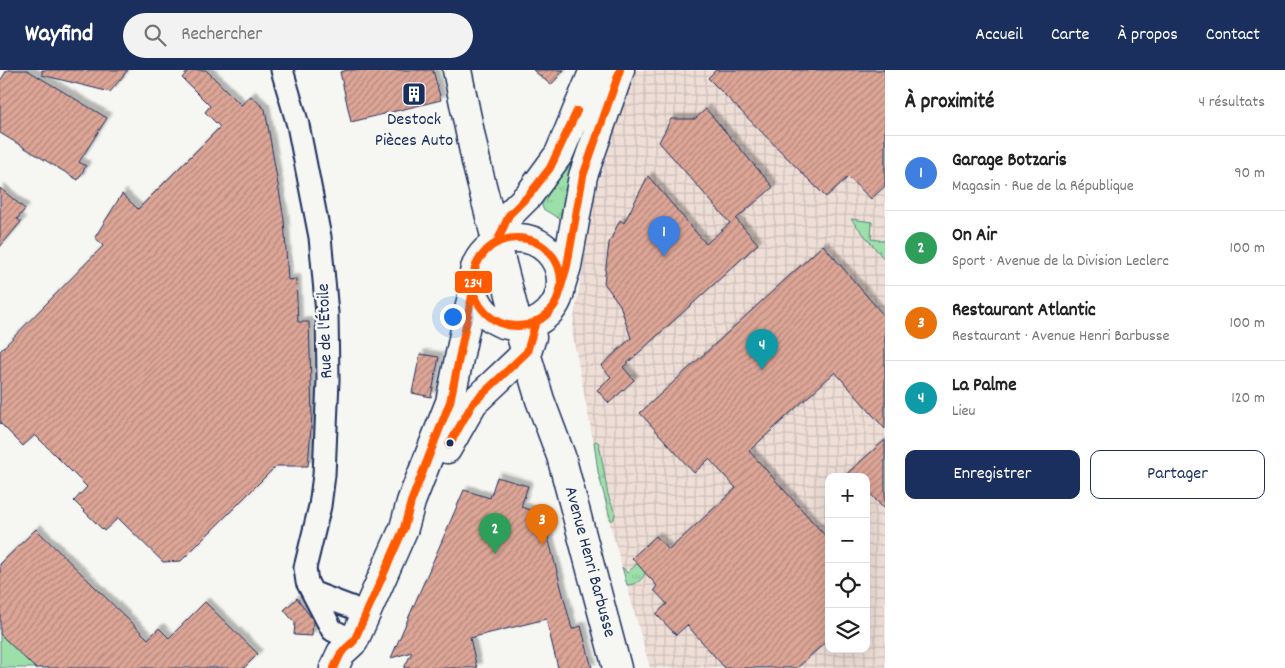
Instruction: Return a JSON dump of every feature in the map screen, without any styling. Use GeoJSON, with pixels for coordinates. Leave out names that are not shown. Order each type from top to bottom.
{"type":"FeatureCollection","features":[{"type":"Feature","properties":{"kind":"main road","name":"Avenue Henri Barbusse"},"geometry":{"type":"LineString","coordinates":[[457,70],[507,232]]}},
{"type":"Feature","properties":{"kind":"main road","name":"Avenue Henri Barbusse"},"geometry":{"type":"LineString","coordinates":[[471,70],[527,324],[558,406],[561,456]]}},
{"type":"Feature","properties":{"kind":"main road"},"geometry":{"type":"LineString","coordinates":[[334,668],[342,653],[354,641],[404,528],[411,502],[450,402],[475,281],[484,254],[507,232],[559,154],[594,70]]}},
{"type":"Feature","properties":{"kind":"main road"},"geometry":{"type":"LineString","coordinates":[[475,281],[475,296],[485,312],[500,323],[527,324],[552,308],[567,266],[583,176],[620,70]]}},
{"type":"Feature","properties":{"kind":"main road"},"geometry":{"type":"LineString","coordinates":[[507,232],[534,242],[550,253],[559,270],[560,289]]}},
{"type":"Feature","properties":{"kind":"main road"},"geometry":{"type":"LineString","coordinates":[[404,528],[421,509],[450,442],[473,403],[527,352],[527,324]]}},
{"type":"Feature","properties":{"kind":"main road","name":"Avenue Henri Barbusse"},"geometry":{"type":"LineString","coordinates":[[527,352],[540,400],[561,456],[617,668]]}},
{"type":"Feature","properties":{"kind":"main road"},"geometry":{"type":"LineString","coordinates":[[350,668],[354,656],[354,641]]}},
{"type":"Feature","properties":{"kind":"street","name":"Rue de l'Étoile"},"geometry":{"type":"LineString","coordinates":[[282,70],[298,124],[320,236],[328,313],[328,380],[324,474],[320,506],[305,568],[307,582],[332,630],[354,641]]}},
{"type":"Feature","properties":{"kind":"street"},"geometry":{"type":"LineString","coordinates":[[314,593],[366,614]]}},
{"type":"Feature","properties":{"kind":"shaded area"},"geometry":{"type":"Polygon","coordinates":[[[636,70],[885,70],[885,668],[650,668],[608,517],[572,331],[595,193],[613,134],[636,70]]]}},
{"type":"Feature","properties":{"kind":"green space"},"geometry":{"type":"Polygon","coordinates":[[[601,70],[565,222],[543,209],[539,193],[601,70]]]}},
{"type":"Feature","properties":{"kind":"green space"},"geometry":{"type":"Polygon","coordinates":[[[851,219],[872,222],[871,239],[885,241],[885,260],[851,219]]]}},
{"type":"Feature","properties":{"kind":"green space"},"geometry":{"type":"Polygon","coordinates":[[[594,442],[599,443],[608,495],[615,513],[614,519],[611,521],[598,472],[594,442]]]}},
{"type":"Feature","properties":{"kind":"green space"},"geometry":{"type":"Polygon","coordinates":[[[639,562],[645,572],[644,575],[638,582],[627,585],[622,567],[627,573],[639,562]]]}},
{"type":"Feature","properties":{"kind":"green space"},"geometry":{"type":"Polygon","coordinates":[[[0,633],[37,668],[0,668],[0,633]]]}},
{"type":"Feature","properties":{"kind":"building"},"geometry":{"type":"Polygon","coordinates":[[[7,70],[27,70],[107,118],[79,162],[86,166],[78,180],[0,133],[0,81],[7,70]]]}},
{"type":"Feature","properties":{"kind":"building"},"geometry":{"type":"Polygon","coordinates":[[[42,70],[128,70],[110,92],[42,75],[42,70]]]}},
{"type":"Feature","properties":{"kind":"building"},"geometry":{"type":"Polygon","coordinates":[[[189,70],[206,70],[241,105],[251,96],[265,109],[284,219],[288,280],[296,279],[298,322],[309,322],[312,415],[308,466],[276,466],[181,561],[163,562],[118,518],[104,531],[74,501],[87,487],[35,435],[23,446],[0,423],[0,351],[103,246],[95,237],[122,194],[138,209],[220,127],[205,112],[210,106],[182,78],[189,70]]]}},
{"type":"Feature","properties":{"kind":"building"},"geometry":{"type":"Polygon","coordinates":[[[348,70],[433,70],[441,100],[351,122],[340,72],[348,70]]]}},
{"type":"Feature","properties":{"kind":"building"},"geometry":{"type":"Polygon","coordinates":[[[533,70],[564,70],[551,85],[533,70]]]}},
{"type":"Feature","properties":{"kind":"building"},"geometry":{"type":"Polygon","coordinates":[[[716,70],[885,70],[885,186],[871,199],[848,177],[826,197],[708,78],[716,70]]]}},
{"type":"Feature","properties":{"kind":"building"},"geometry":{"type":"Polygon","coordinates":[[[706,109],[773,187],[736,219],[758,244],[623,367],[634,380],[609,403],[597,390],[611,377],[601,366],[631,338],[620,305],[604,283],[609,243],[620,220],[624,223],[648,176],[706,244],[730,223],[659,142],[671,119],[695,119],[706,109]]]}},
{"type":"Feature","properties":{"kind":"building"},"geometry":{"type":"Polygon","coordinates":[[[0,188],[25,209],[17,219],[21,222],[0,247],[0,188]]]}},
{"type":"Feature","properties":{"kind":"building"},"geometry":{"type":"Polygon","coordinates":[[[823,245],[885,317],[885,429],[835,372],[749,451],[825,536],[825,643],[797,668],[725,668],[687,625],[676,635],[656,614],[667,604],[654,590],[657,586],[632,558],[656,536],[669,550],[736,488],[709,459],[694,473],[640,413],[823,245]]]}},
{"type":"Feature","properties":{"kind":"building"},"geometry":{"type":"Polygon","coordinates":[[[420,354],[439,357],[431,397],[412,393],[420,354]]]}},
{"type":"Feature","properties":{"kind":"building"},"geometry":{"type":"Polygon","coordinates":[[[885,440],[885,510],[870,493],[870,473],[848,473],[885,440]]]}},
{"type":"Feature","properties":{"kind":"building"},"geometry":{"type":"Polygon","coordinates":[[[497,477],[528,486],[521,507],[542,514],[572,629],[581,626],[592,668],[558,668],[546,619],[470,638],[477,668],[404,668],[412,652],[391,658],[464,490],[490,498],[497,477]]]}},
{"type":"Feature","properties":{"kind":"building"},"geometry":{"type":"Polygon","coordinates":[[[36,529],[148,639],[159,628],[169,638],[205,602],[258,654],[244,668],[35,668],[0,634],[0,564],[36,529]]]}},
{"type":"Feature","properties":{"kind":"building"},"geometry":{"type":"Polygon","coordinates":[[[297,598],[313,620],[312,636],[294,635],[295,623],[284,610],[297,598]]]}},
{"type":"Feature","properties":{"kind":"transit line","name":"234"},"geometry":{"type":"LineString","coordinates":[[557,300],[567,266],[583,176],[620,70]]}},
{"type":"Feature","properties":{"kind":"transit line","name":"234"},"geometry":{"type":"LineString","coordinates":[[497,242],[509,215],[529,195],[550,168],[577,111]]}},
{"type":"Feature","properties":{"kind":"transit line","name":"234"},"geometry":{"type":"LineString","coordinates":[[517,238],[534,242],[548,251],[557,265],[561,282],[557,299],[548,313],[534,322],[517,326],[500,322],[486,313],[477,299],[473,282],[477,265],[486,251],[500,242],[517,238]]}},
{"type":"Feature","properties":{"kind":"transit line","name":"234"},"geometry":{"type":"LineString","coordinates":[[334,668],[341,653],[354,641],[404,528],[411,502],[450,402],[475,281]]}},
{"type":"Feature","properties":{"kind":"transit line","name":"234"},"geometry":{"type":"LineString","coordinates":[[449,445],[473,403],[527,352],[536,321]]}},
{"type":"Feature","properties":{"kind":"place","name":"Destock Pièces Auto"},"geometry":{"type":"Point","coordinates":[414,94]}},
{"type":"Feature","properties":{"kind":"place","name":"Garage Botzaris"},"geometry":{"type":"Point","coordinates":[664,257]}},
{"type":"Feature","properties":{"kind":"place","name":"La Palme"},"geometry":{"type":"Point","coordinates":[762,370]}},
{"type":"Feature","properties":{"kind":"place","name":"Restaurant Atlantic"},"geometry":{"type":"Point","coordinates":[542,545]}},
{"type":"Feature","properties":{"kind":"place","name":"On Air"},"geometry":{"type":"Point","coordinates":[495,554]}}]}
